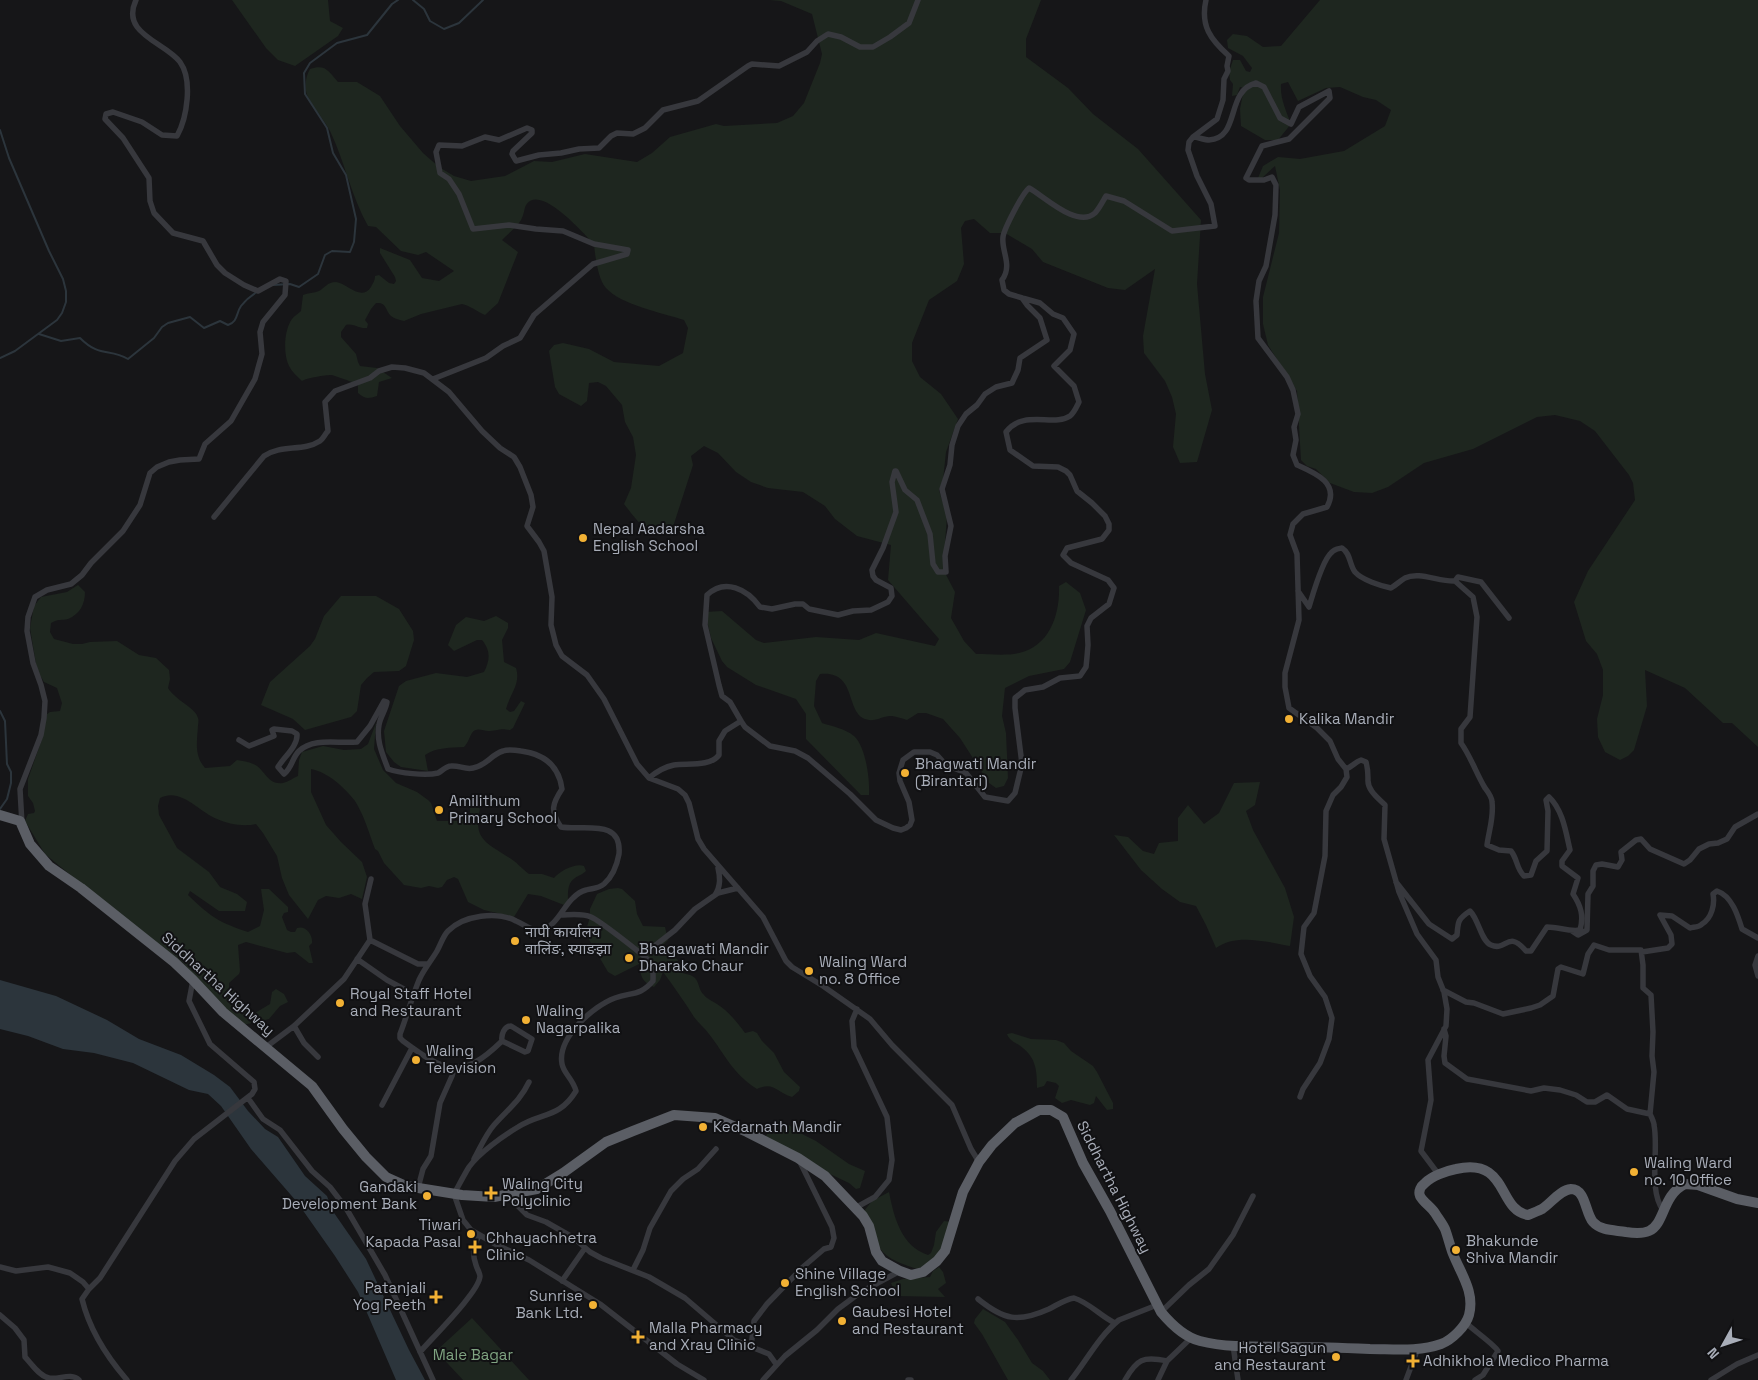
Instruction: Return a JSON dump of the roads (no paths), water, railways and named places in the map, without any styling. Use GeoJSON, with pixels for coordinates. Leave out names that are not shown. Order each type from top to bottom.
{"type":"FeatureCollection","features":[{"type":"Feature","properties":{"kind":"highway"},"geometry":{"type":"LineString","coordinates":[[0,815],[21,823]]}},
{"type":"Feature","properties":{"kind":"highway","name":"Siddhartha Highway"},"geometry":{"type":"LineString","coordinates":[[21,823],[30,844],[49,866],[81,888],[174,962],[222,1012],[312,1086],[348,1136],[386,1177],[406,1186],[454,1194],[494,1197],[538,1189],[606,1142],[674,1115],[714,1118],[747,1132],[798,1158],[825,1176],[863,1216],[869,1226],[876,1252],[882,1261],[911,1275],[923,1272],[937,1261],[945,1251],[963,1192],[979,1162],[992,1146],[1015,1123],[1039,1110],[1052,1110],[1063,1117],[1083,1163],[1110,1211],[1159,1308],[1172,1324],[1191,1338],[1233,1345],[1398,1350],[1442,1344],[1455,1334],[1465,1322]]}},
{"type":"Feature","properties":{"kind":"highway"},"geometry":{"type":"LineString","coordinates":[[1465,1322],[1469,1316],[1470,1297],[1465,1277],[1452,1252],[1444,1229],[1432,1209],[1420,1196],[1420,1189],[1424,1183],[1439,1175],[1469,1166],[1478,1167],[1489,1172],[1518,1212],[1528,1215],[1542,1209],[1563,1192],[1569,1189],[1575,1190],[1580,1193],[1594,1223],[1603,1229],[1634,1233],[1647,1232],[1656,1226],[1673,1191],[1684,1184],[1698,1185],[1737,1199],[1758,1204]]}},
{"type":"Feature","properties":{"kind":"street"},"geometry":{"type":"LineString","coordinates":[[21,823],[20,789],[41,735],[44,718],[45,701],[33,663],[27,631],[28,617],[35,597],[48,590],[70,584],[82,575],[91,563],[123,531],[140,506],[150,473],[157,467],[169,462],[199,459],[205,444],[231,421],[255,379],[262,354],[260,332],[263,322],[285,292],[286,281],[280,279],[258,291],[244,285],[217,265],[203,241],[173,233],[154,213],[151,207],[149,178],[123,138],[105,119],[106,114],[113,112],[142,122],[154,131],[166,136],[178,136],[182,126],[188,97],[184,70],[181,63],[172,54],[148,39],[140,31],[133,15],[136,0]]}},
{"type":"Feature","properties":{"kind":"street"},"geometry":{"type":"LineString","coordinates":[[433,379],[486,358],[503,346],[520,338],[534,315],[593,264],[627,254],[628,250],[594,244],[563,231],[509,225],[473,229],[459,194],[448,179],[440,173],[436,152],[439,146],[462,146],[485,136],[500,140],[527,128],[532,130],[532,134],[513,151],[512,154],[516,160],[539,155],[561,154],[579,149],[599,148],[611,136],[617,133],[633,134],[645,128],[663,110],[690,104],[705,97],[752,64],[780,66],[807,52],[817,41],[828,34],[841,37],[860,47],[872,47],[909,23],[918,0]]}},
{"type":"Feature","properties":{"kind":"street"},"geometry":{"type":"LineString","coordinates":[[1022,298],[1026,305],[1040,318],[1047,340],[1020,358],[1018,370],[1012,383],[996,387],[985,394],[977,405],[966,414],[958,426],[952,445],[950,465],[942,489],[951,526],[945,556],[946,572],[938,572],[933,564],[930,534],[916,500],[905,490],[895,471],[892,482],[896,512],[883,548],[872,570],[876,580],[891,588],[892,596],[888,602],[872,610],[853,611],[838,615],[809,609],[803,604],[772,609],[760,607],[756,600],[742,590],[728,586],[714,589],[707,595],[705,625],[722,696],[730,702],[745,727],[770,746],[795,750],[808,758],[850,794],[876,820],[901,830],[910,825],[912,820],[909,802],[900,781],[899,773],[903,760],[914,752],[930,752],[937,755],[946,765],[966,773],[985,798],[1008,801],[1015,793],[1022,764],[1015,698],[1024,690],[1043,687],[1060,678],[1080,676],[1086,667],[1087,626],[1091,618],[1109,604],[1114,588],[1108,580],[1071,563],[1063,555],[1067,548],[1102,539],[1109,530],[1109,524],[1105,516],[1092,503],[1076,491],[1070,475],[1066,471],[1058,468],[1033,466],[1010,450],[1006,432],[1012,425],[1029,420],[1059,420],[1071,416],[1079,402],[1074,386],[1054,366],[1070,350],[1074,334],[1063,318],[1053,314],[1040,303],[1033,299],[1009,294],[1004,290],[1002,280],[1005,276],[1007,255],[1003,236],[1022,194],[1028,188],[1071,215],[1085,218],[1094,214],[1106,196],[1124,201],[1172,231],[1215,226],[1211,204],[1189,156],[1189,142],[1217,119],[1223,100],[1224,79],[1228,71],[1229,56],[1213,41],[1208,29],[1203,12],[1206,0]]}},
{"type":"Feature","properties":{"kind":"street"},"geometry":{"type":"LineString","coordinates":[[1193,137],[1208,140],[1219,138],[1229,126],[1240,92],[1248,85],[1256,83],[1264,87],[1280,118],[1291,124],[1299,107],[1329,91],[1330,98],[1290,139],[1262,146],[1246,178],[1249,180],[1264,180],[1272,177],[1276,185],[1275,216],[1270,246],[1265,271],[1259,281],[1256,302],[1258,338],[1293,390],[1298,414],[1294,427],[1296,440],[1293,455],[1297,465],[1321,477],[1330,487],[1330,500],[1327,507],[1303,514],[1293,524],[1290,535],[1296,554],[1299,620],[1285,674],[1289,708],[1317,728],[1330,741],[1338,760],[1346,770],[1347,777],[1333,795],[1326,811],[1326,856],[1314,913],[1304,927],[1301,954],[1310,976],[1325,997],[1332,1018],[1330,1039],[1320,1063],[1302,1089],[1300,1097]]}},
{"type":"Feature","properties":{"kind":"street"},"geometry":{"type":"LineString","coordinates":[[214,517],[264,456],[273,450],[304,447],[320,441],[328,431],[325,402],[335,391],[370,378],[379,371],[392,367],[424,373],[449,392],[482,431],[500,448],[514,457],[520,467],[533,507],[527,526],[544,551],[552,597],[551,625],[556,645],[562,656],[587,675],[604,699],[637,764],[649,778],[678,789],[685,795],[689,803],[698,839],[717,866],[762,917],[786,961],[792,967],[870,1019],[892,1045],[952,1105],[971,1149],[979,1162]]}},
{"type":"Feature","properties":{"kind":"street"},"geometry":{"type":"LineString","coordinates":[[1298,591],[1309,607],[1324,563],[1329,554],[1335,549],[1342,548],[1347,552],[1355,572],[1379,586],[1391,588],[1406,577],[1420,576],[1454,581],[1473,596],[1478,618],[1470,717],[1462,729],[1461,743],[1469,754],[1469,760],[1492,800],[1492,823],[1488,845],[1499,850],[1511,852],[1516,857],[1518,870],[1524,876],[1531,875],[1536,861],[1547,851],[1548,811],[1546,800],[1549,797],[1554,802],[1560,815],[1570,850],[1562,861],[1562,866],[1578,878],[1573,894],[1579,904],[1583,920],[1580,930],[1572,931]]}},
{"type":"Feature","properties":{"kind":"street"},"geometry":{"type":"LineString","coordinates":[[1454,581],[1458,576],[1481,582],[1509,618]]}},
{"type":"Feature","properties":{"kind":"street"},"geometry":{"type":"LineString","coordinates":[[239,740],[249,746],[274,736],[272,730],[274,729],[292,731],[298,734],[296,742],[278,767],[284,774],[289,770],[298,752],[303,748],[323,742],[357,742],[370,726],[384,701],[387,702],[378,726],[378,736],[388,769],[396,772],[425,773],[437,773],[450,766],[471,769],[484,765],[493,756],[505,750],[529,752],[544,757],[560,777],[562,789],[553,802],[554,814],[561,827],[610,831],[617,837],[620,844],[618,861],[612,875],[603,885],[586,890],[573,898],[560,915],[542,930],[536,930],[516,920],[500,916],[469,918],[449,930],[428,964],[419,981],[400,1038],[433,1062],[454,1069],[480,1060],[502,1041],[501,1038],[506,1028],[511,1026],[532,1039],[528,1051],[525,1052],[502,1041]]}},
{"type":"Feature","properties":{"kind":"street"},"geometry":{"type":"LineString","coordinates":[[649,778],[660,770],[672,765],[710,762],[716,759],[719,755],[719,740],[725,731],[741,721]]}},
{"type":"Feature","properties":{"kind":"street"},"geometry":{"type":"LineString","coordinates":[[1346,770],[1357,761],[1362,760],[1366,762],[1368,770],[1367,781],[1372,793],[1385,805],[1384,839],[1399,892],[1417,934],[1436,960],[1438,977],[1443,990],[1447,1009],[1446,1026],[1428,1060],[1431,1100],[1421,1150],[1439,1175]]}},
{"type":"Feature","properties":{"kind":"street"},"geometry":{"type":"LineString","coordinates":[[1396,882],[1428,924],[1452,939],[1456,935],[1460,918],[1470,911],[1479,926],[1484,940],[1490,945],[1497,946],[1511,941],[1518,942],[1526,951],[1531,951],[1547,927],[1572,931],[1578,935],[1587,930],[1588,894],[1593,886],[1592,871],[1596,865],[1602,864],[1618,867],[1622,860],[1621,852],[1636,840],[1641,839],[1650,848],[1684,864],[1690,860],[1699,848],[1727,839],[1735,827],[1758,814]]}},
{"type":"Feature","properties":{"kind":"street"},"geometry":{"type":"LineString","coordinates":[[713,896],[719,886],[720,876],[717,866]]}},
{"type":"Feature","properties":{"kind":"street"},"geometry":{"type":"LineString","coordinates":[[266,1047],[294,1026],[344,979],[370,940],[365,904],[372,879]]}},
{"type":"Feature","properties":{"kind":"street"},"geometry":{"type":"LineString","coordinates":[[643,955],[675,930],[695,909],[713,896],[728,889],[738,888]]}},
{"type":"Feature","properties":{"kind":"street"},"geometry":{"type":"LineString","coordinates":[[1443,990],[1466,1002],[1474,1003],[1503,1014],[1540,1004],[1552,996],[1558,969],[1561,967],[1583,974],[1588,954],[1594,945],[1609,950],[1641,950],[1642,952],[1668,948],[1672,944],[1671,935],[1660,915],[1672,916],[1690,928],[1702,925],[1710,914],[1714,902],[1713,894],[1717,891],[1722,893],[1736,910],[1742,929],[1758,938]]}},
{"type":"Feature","properties":{"kind":"street"},"geometry":{"type":"LineString","coordinates":[[470,1165],[486,1150],[519,1126],[554,1112],[568,1103],[576,1091],[571,1078],[564,1071],[561,1062],[563,1050],[573,1030],[590,1014],[615,998],[644,991],[653,981],[651,964],[643,955],[592,917],[560,915]]}},
{"type":"Feature","properties":{"kind":"street"},"geometry":{"type":"LineString","coordinates":[[370,940],[418,964],[428,964]]}},
{"type":"Feature","properties":{"kind":"street"},"geometry":{"type":"LineString","coordinates":[[1642,952],[1644,965],[1643,988],[1651,994],[1652,1004],[1654,1080],[1650,1114],[1654,1125],[1656,1150],[1654,1170],[1657,1195],[1663,1210]]}},
{"type":"Feature","properties":{"kind":"street"},"geometry":{"type":"LineString","coordinates":[[1758,956],[1755,965],[1758,976]]}},
{"type":"Feature","properties":{"kind":"street"},"geometry":{"type":"LineString","coordinates":[[357,959],[387,980],[414,995]]}},
{"type":"Feature","properties":{"kind":"street"},"geometry":{"type":"LineString","coordinates":[[127,1380],[110,1360],[86,1316],[82,1298],[88,1289],[100,1278],[175,1161],[194,1140],[250,1096],[255,1089],[254,1082],[210,1044],[189,1001],[193,980]]}},
{"type":"Feature","properties":{"kind":"street"},"geometry":{"type":"LineString","coordinates":[[855,1208],[875,1197],[889,1180],[892,1160],[887,1117],[854,1047],[852,1021],[857,1009]]}},
{"type":"Feature","properties":{"kind":"street"},"geometry":{"type":"LineString","coordinates":[[294,1026],[304,1044],[318,1057]]}},
{"type":"Feature","properties":{"kind":"street"},"geometry":{"type":"LineString","coordinates":[[1444,1029],[1446,1036],[1444,1056],[1446,1062],[1467,1079],[1531,1091],[1544,1088],[1560,1090],[1576,1095],[1587,1102],[1594,1102],[1607,1095],[1627,1109],[1650,1114]]}},
{"type":"Feature","properties":{"kind":"street"},"geometry":{"type":"LineString","coordinates":[[382,1105],[412,1048]]}},
{"type":"Feature","properties":{"kind":"street"},"geometry":{"type":"LineString","coordinates":[[418,1188],[423,1169],[432,1156],[440,1103],[454,1069]]}},
{"type":"Feature","properties":{"kind":"street"},"geometry":{"type":"LineString","coordinates":[[529,1082],[525,1092],[514,1106],[493,1126],[454,1194],[462,1220],[468,1228],[479,1236],[530,1260],[600,1304],[677,1364],[704,1380]]}},
{"type":"Feature","properties":{"kind":"street"},"geometry":{"type":"LineString","coordinates":[[250,1096],[263,1119],[280,1130],[346,1208],[385,1275],[433,1380]]}},
{"type":"Feature","properties":{"kind":"street"},"geometry":{"type":"LineString","coordinates":[[633,1270],[643,1250],[650,1228],[671,1191],[683,1179],[698,1169],[716,1149]]}},
{"type":"Feature","properties":{"kind":"street"},"geometry":{"type":"LineString","coordinates":[[751,1347],[754,1321],[767,1304],[802,1267],[824,1249],[831,1247],[834,1242],[832,1228],[798,1158]]}},
{"type":"Feature","properties":{"kind":"street"},"geometry":{"type":"LineString","coordinates":[[514,1194],[522,1212],[546,1222],[574,1238],[601,1258],[633,1270],[685,1298],[734,1340],[769,1354],[776,1364]]}},
{"type":"Feature","properties":{"kind":"street"},"geometry":{"type":"LineString","coordinates":[[1071,1380],[1107,1330],[1115,1323],[1119,1320],[1159,1308],[1209,1269],[1233,1235],[1253,1196]]}},
{"type":"Feature","properties":{"kind":"street"},"geometry":{"type":"LineString","coordinates":[[420,1352],[448,1322],[477,1285],[480,1274],[475,1262],[473,1246],[479,1236]]}},
{"type":"Feature","properties":{"kind":"street"},"geometry":{"type":"LineString","coordinates":[[562,1281],[586,1248]]}},
{"type":"Feature","properties":{"kind":"street"},"geometry":{"type":"LineString","coordinates":[[0,1267],[16,1271],[48,1267],[70,1273],[83,1282],[88,1289]]}},
{"type":"Feature","properties":{"kind":"street"},"geometry":{"type":"LineString","coordinates":[[763,1380],[776,1364],[846,1303],[861,1292],[900,1271]]}},
{"type":"Feature","properties":{"kind":"street"},"geometry":{"type":"LineString","coordinates":[[978,1298],[996,1313],[1023,1318],[1036,1315],[1074,1298],[1086,1303],[1101,1316],[1115,1323]]}},
{"type":"Feature","properties":{"kind":"street"},"geometry":{"type":"LineString","coordinates":[[0,1314],[15,1328],[24,1340],[25,1357],[41,1374],[48,1378],[72,1376],[77,1377],[79,1380]]}},
{"type":"Feature","properties":{"kind":"street"},"geometry":{"type":"LineString","coordinates":[[1465,1322],[1496,1347],[1498,1352],[1483,1376],[1475,1380]]}},
{"type":"Feature","properties":{"kind":"street"},"geometry":{"type":"LineString","coordinates":[[1158,1380],[1167,1361],[1191,1338]]}},
{"type":"Feature","properties":{"kind":"street"},"geometry":{"type":"LineString","coordinates":[[1233,1345],[1238,1380]]}},
{"type":"Feature","properties":{"kind":"street"},"geometry":{"type":"LineString","coordinates":[[1406,1380],[1418,1348]]}},
{"type":"Feature","properties":{"kind":"street"},"geometry":{"type":"LineString","coordinates":[[1711,1380],[1758,1355]]}},
{"type":"Feature","properties":{"kind":"street"},"geometry":{"type":"LineString","coordinates":[[1125,1380],[1133,1366],[1142,1360],[1148,1358],[1167,1361]]}},
{"type":"Feature","properties":{"kind":"waterway"},"geometry":{"type":"LineString","coordinates":[[273,285],[290,284],[299,287],[318,274],[325,255],[332,251],[350,252],[354,242],[356,219],[346,175],[333,153],[327,128],[305,94],[304,73],[310,63],[337,43],[367,35],[392,4],[398,0]]}},
{"type":"Feature","properties":{"kind":"waterway"},"geometry":{"type":"LineString","coordinates":[[413,0],[424,9],[430,21],[444,29],[459,23],[483,0]]}},
{"type":"Feature","properties":{"kind":"waterway"},"geometry":{"type":"LineString","coordinates":[[0,130],[9,158],[63,279],[66,291],[66,302],[57,320],[15,351],[0,358]]}},
{"type":"Feature","properties":{"kind":"waterway"},"geometry":{"type":"LineString","coordinates":[[39,334],[61,341],[80,338],[99,351],[128,359],[154,338],[162,327],[168,323],[190,317],[204,328],[220,321],[228,325],[231,324],[235,320],[241,306],[257,292]]}},
{"type":"Feature","properties":{"kind":"waterway"},"geometry":{"type":"LineString","coordinates":[[0,711],[5,721],[7,764],[11,772],[11,783],[7,799],[0,809]]}},
{"type":"Feature","properties":{"kind":"place","name":"Nepal Aadarsha English School"},"geometry":{"type":"Point","coordinates":[583,538]}},
{"type":"Feature","properties":{"kind":"place","name":"Kalika Mandir"},"geometry":{"type":"Point","coordinates":[1289,719]}},
{"type":"Feature","properties":{"kind":"place","name":"Bhagwati Mandir (Birantari)"},"geometry":{"type":"Point","coordinates":[905,773]}},
{"type":"Feature","properties":{"kind":"place","name":"Amilithum Primary School"},"geometry":{"type":"Point","coordinates":[439,810]}},
{"type":"Feature","properties":{"kind":"place","name":"नापी कार्यालय वालिंङ, स्याङझा"},"geometry":{"type":"Point","coordinates":[515,941]}},
{"type":"Feature","properties":{"kind":"place","name":"Bhagawati Mandir Dharako Chaur"},"geometry":{"type":"Point","coordinates":[629,958]}},
{"type":"Feature","properties":{"kind":"place","name":"Waling Ward no. 8 Office"},"geometry":{"type":"Point","coordinates":[809,971]}},
{"type":"Feature","properties":{"kind":"place","name":"Royal Staff Hotel and Restaurant"},"geometry":{"type":"Point","coordinates":[340,1003]}},
{"type":"Feature","properties":{"kind":"place","name":"Waling Nagarpalika"},"geometry":{"type":"Point","coordinates":[526,1020]}},
{"type":"Feature","properties":{"kind":"place","name":"Waling Television"},"geometry":{"type":"Point","coordinates":[416,1060]}},
{"type":"Feature","properties":{"kind":"place","name":"Kedarnath Mandir"},"geometry":{"type":"Point","coordinates":[703,1127]}},
{"type":"Feature","properties":{"kind":"place","name":"Waling Ward no. 10 Office"},"geometry":{"type":"Point","coordinates":[1634,1172]}},
{"type":"Feature","properties":{"kind":"place","name":"Waling City Polyclinic"},"geometry":{"type":"Point","coordinates":[491,1193]}},
{"type":"Feature","properties":{"kind":"place","name":"Gandaki Development Bank"},"geometry":{"type":"Point","coordinates":[427,1196]}},
{"type":"Feature","properties":{"kind":"place","name":"Tiwari Kapada Pasal"},"geometry":{"type":"Point","coordinates":[471,1234]}},
{"type":"Feature","properties":{"kind":"place","name":"Chhayachhetra Clinic"},"geometry":{"type":"Point","coordinates":[475,1247]}},
{"type":"Feature","properties":{"kind":"place","name":"Bhakunde Shiva Mandir"},"geometry":{"type":"Point","coordinates":[1456,1250]}},
{"type":"Feature","properties":{"kind":"place","name":"Shine Village English School"},"geometry":{"type":"Point","coordinates":[785,1283]}},
{"type":"Feature","properties":{"kind":"place","name":"Patanjali Yog Peeth"},"geometry":{"type":"Point","coordinates":[436,1297]}},
{"type":"Feature","properties":{"kind":"place","name":"Sunrise Bank Ltd."},"geometry":{"type":"Point","coordinates":[593,1305]}},
{"type":"Feature","properties":{"kind":"place","name":"Gaubesi Hotel and Restaurant"},"geometry":{"type":"Point","coordinates":[842,1321]}},
{"type":"Feature","properties":{"kind":"place","name":"Malla Pharmacy and Xray Clinic"},"geometry":{"type":"Point","coordinates":[638,1337]}},
{"type":"Feature","properties":{"kind":"place","name":"Hotel Sagun and Restaurant"},"geometry":{"type":"Point","coordinates":[1336,1357]}},
{"type":"Feature","properties":{"kind":"place","name":"Adhikhola Medico Pharma"},"geometry":{"type":"Point","coordinates":[1413,1361]}},
{"type":"Feature","properties":{"kind":"park label","name":"Male Bagar"},"geometry":{"type":"Point","coordinates":[473,1355]}}]}
